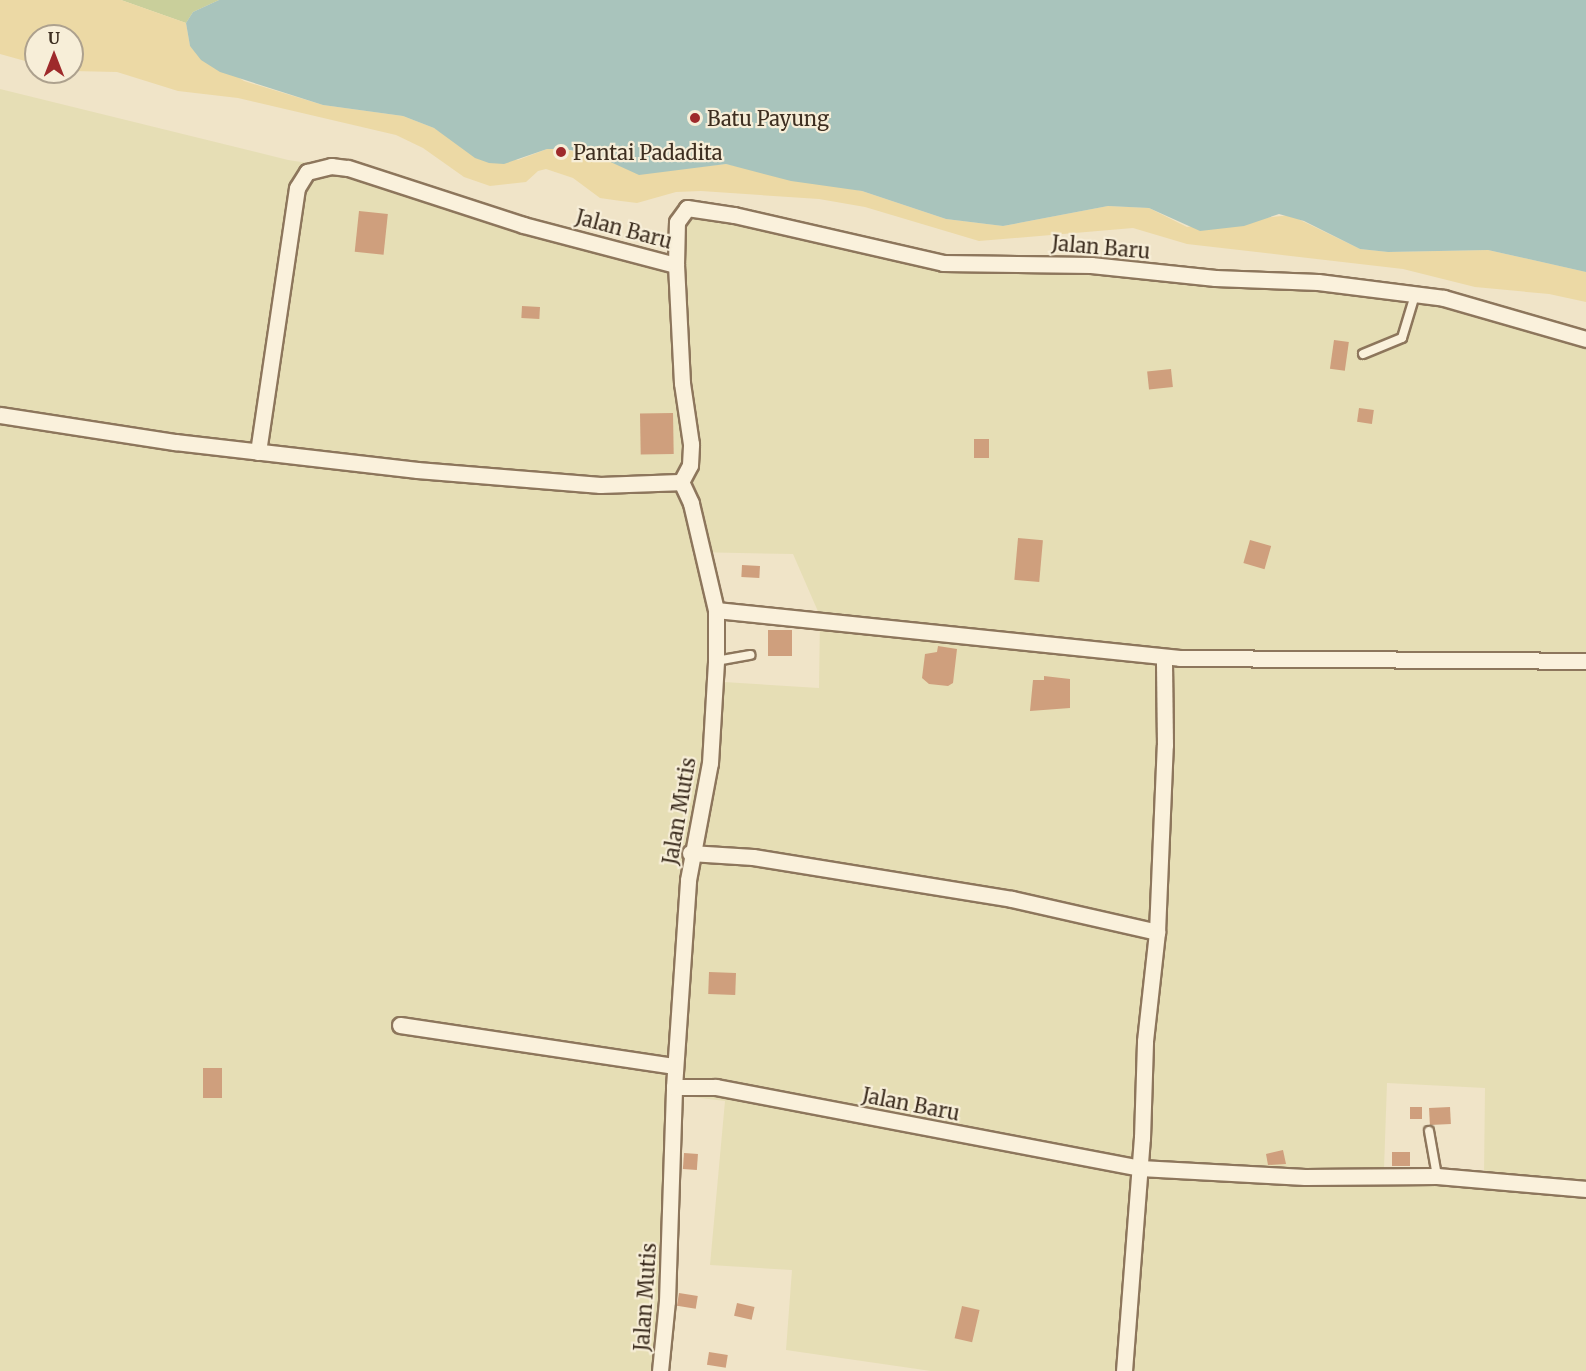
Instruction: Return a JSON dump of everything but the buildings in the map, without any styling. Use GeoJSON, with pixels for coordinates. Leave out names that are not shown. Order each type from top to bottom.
{"type":"FeatureCollection","features":[{"type":"Feature","properties":{"kind":"street","name":"Jalan Baru"},"geometry":{"type":"LineString","coordinates":[[258,452],[297,188],[307,172],[331,166],[348,168],[523,225],[676,266],[678,215],[687,208],[696,208],[942,263],[1091,265],[1174,275],[1318,282],[1464,302],[1586,339]]}},
{"type":"Feature","properties":{"kind":"street"},"geometry":{"type":"LineString","coordinates":[[0,415],[258,452],[600,484],[681,482],[690,465],[691,444],[682,383],[676,266]]}},
{"type":"Feature","properties":{"kind":"street","name":"Jalan Mutis"},"geometry":{"type":"LineString","coordinates":[[660,1371],[670,1242],[675,1066],[690,853],[710,763],[716,661],[716,610],[691,503],[681,482]]}},
{"type":"Feature","properties":{"kind":"street"},"geometry":{"type":"LineString","coordinates":[[716,610],[1164,657],[1586,661]]}},
{"type":"Feature","properties":{"kind":"street"},"geometry":{"type":"LineString","coordinates":[[1124,1371],[1140,1168],[1145,1041],[1157,932],[1165,745],[1164,657]]}},
{"type":"Feature","properties":{"kind":"street"},"geometry":{"type":"LineString","coordinates":[[690,853],[753,857],[1012,899],[1157,932]]}},
{"type":"Feature","properties":{"kind":"street"},"geometry":{"type":"LineString","coordinates":[[400,1024],[675,1066]]}},
{"type":"Feature","properties":{"kind":"street","name":"Jalan Baru"},"geometry":{"type":"LineString","coordinates":[[674,1088],[716,1088],[1140,1168],[1305,1178],[1437,1176],[1586,1190]]}},
{"type":"Feature","properties":{"kind":"lane"},"geometry":{"type":"LineString","coordinates":[[1364,354],[1402,338],[1415,296]]}},
{"type":"Feature","properties":{"kind":"lane"},"geometry":{"type":"LineString","coordinates":[[716,661],[750,656]]}},
{"type":"Feature","properties":{"kind":"lane"},"geometry":{"type":"LineString","coordinates":[[1429,1131],[1437,1176]]}},
{"type":"Feature","properties":{"kind":"shaded area"},"geometry":{"type":"Polygon","coordinates":[[[0,89],[288,160],[348,169],[680,268],[684,220],[690,214],[900,252],[1439,302],[1586,338],[1586,1371],[931,1371],[786,1350],[792,1270],[710,1265],[725,1101],[684,1096],[672,1103],[656,1371],[0,1371],[0,89]],[[692,552],[713,615],[708,681],[819,688],[820,616],[793,554],[692,552]],[[1387,1083],[1384,1169],[1484,1174],[1485,1088],[1387,1083]]]}},
{"type":"Feature","properties":{"kind":"green space"},"geometry":{"type":"Polygon","coordinates":[[[121,0],[219,0],[193,12],[186,23],[121,0]]]}},
{"type":"Feature","properties":{"kind":"sand","name":"Pantai Padadita"},"geometry":{"type":"Polygon","coordinates":[[[0,0],[121,0],[186,23],[190,46],[244,81],[323,105],[403,116],[434,128],[455,141],[518,160],[547,149],[564,149],[609,161],[667,170],[726,164],[862,191],[946,219],[1003,226],[1108,206],[1149,208],[1187,227],[1290,215],[1360,249],[1388,252],[1488,250],[1586,272],[1586,302],[1549,294],[1475,287],[1403,269],[1187,244],[1133,228],[979,241],[865,207],[819,199],[701,191],[676,192],[637,203],[600,198],[573,178],[546,169],[538,171],[526,182],[490,186],[464,177],[423,148],[396,135],[238,98],[178,91],[117,72],[84,71],[84,24],[24,24],[24,61],[0,54],[0,0]]]}},
{"type":"Feature","properties":{"kind":"water"},"geometry":{"type":"Polygon","coordinates":[[[219,0],[1586,0],[1586,272],[1488,250],[1388,252],[1360,249],[1304,221],[1279,214],[1244,226],[1200,231],[1149,208],[1108,206],[1003,226],[946,219],[862,191],[791,181],[726,164],[639,175],[593,154],[564,149],[547,149],[504,164],[489,163],[475,158],[434,128],[403,116],[323,105],[220,72],[201,60],[190,46],[186,23],[193,12],[219,0]]]}},
{"type":"Feature","properties":{"kind":"place","name":"Batu Payung"},"geometry":{"type":"Point","coordinates":[695,118]}},
{"type":"Feature","properties":{"kind":"place","name":"Pantai Padadita"},"geometry":{"type":"Point","coordinates":[561,152]}}]}
